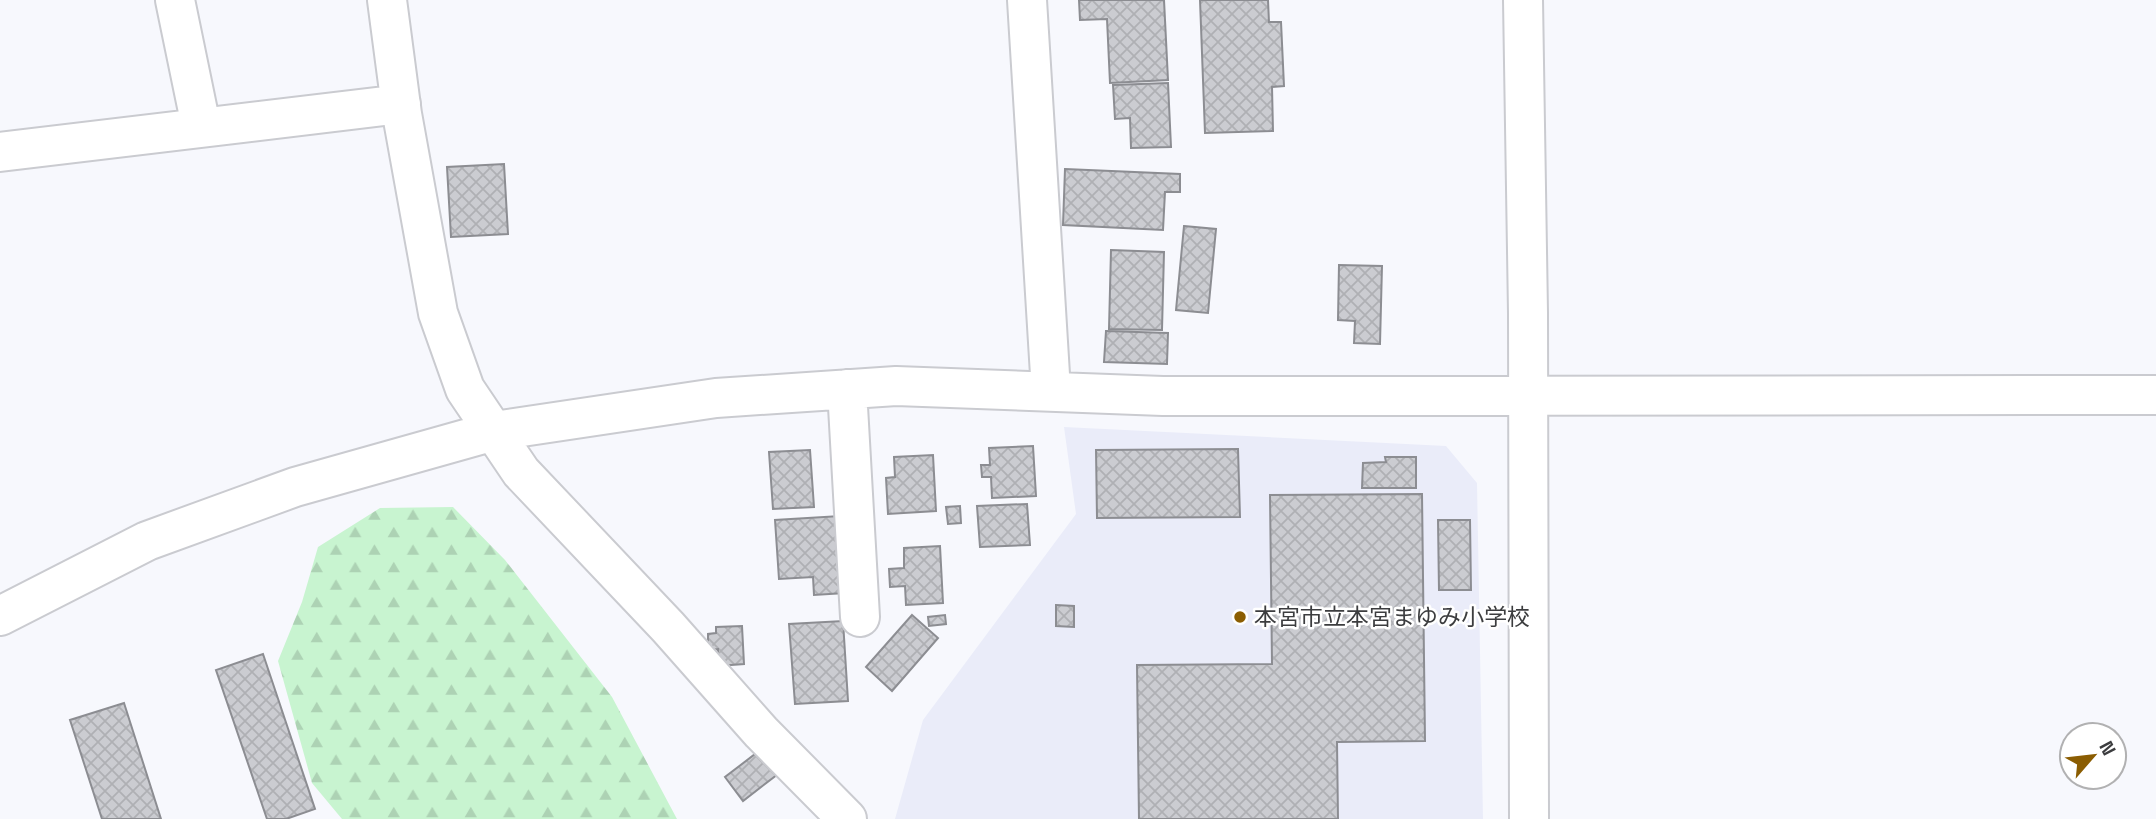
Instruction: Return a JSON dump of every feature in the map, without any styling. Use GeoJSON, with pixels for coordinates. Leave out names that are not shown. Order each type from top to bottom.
{"type":"FeatureCollection","features":[{"type":"Feature","properties":{"kind":"street"},"geometry":{"type":"LineString","coordinates":[[174,0],[201,126]]}},
{"type":"Feature","properties":{"kind":"street"},"geometry":{"type":"LineString","coordinates":[[387,0],[401,104],[438,313],[465,389],[521,472],[668,627],[761,732],[847,819]]}},
{"type":"Feature","properties":{"kind":"street"},"geometry":{"type":"LineString","coordinates":[[1027,0],[1051,391]]}},
{"type":"Feature","properties":{"kind":"street"},"geometry":{"type":"LineString","coordinates":[[1523,0],[1528,313],[1529,819]]}},
{"type":"Feature","properties":{"kind":"street"},"geometry":{"type":"LineString","coordinates":[[0,152],[401,104]]}},
{"type":"Feature","properties":{"kind":"street"},"geometry":{"type":"LineString","coordinates":[[0,616],[147,541],[295,487],[494,431],[716,398],[896,386],[1163,396],[2156,395]]}},
{"type":"Feature","properties":{"kind":"street"},"geometry":{"type":"LineString","coordinates":[[847,389],[860,617]]}},
{"type":"Feature","properties":{"kind":"shaded area","name":"本宮市立本宮まゆみ小学校"},"geometry":{"type":"Polygon","coordinates":[[[1064,427],[1446,446],[1477,483],[1483,819],[895,819],[923,720],[1076,514],[1064,427]]]}},
{"type":"Feature","properties":{"kind":"green space"},"geometry":{"type":"Polygon","coordinates":[[[453,507],[505,560],[612,697],[677,819],[342,819],[312,783],[278,661],[302,602],[318,547],[380,508],[453,507]]]}},
{"type":"Feature","properties":{"kind":"building"},"geometry":{"type":"Polygon","coordinates":[[[1079,0],[1164,0],[1168,80],[1110,83],[1107,19],[1080,20],[1079,0]]]}},
{"type":"Feature","properties":{"kind":"building"},"geometry":{"type":"Polygon","coordinates":[[[1200,0],[1268,0],[1269,22],[1281,22],[1284,86],[1272,87],[1273,131],[1205,133],[1200,0]]]}},
{"type":"Feature","properties":{"kind":"building"},"geometry":{"type":"Polygon","coordinates":[[[1168,83],[1171,147],[1131,148],[1130,118],[1115,119],[1113,85],[1168,83]]]}},
{"type":"Feature","properties":{"kind":"building"},"geometry":{"type":"Polygon","coordinates":[[[504,164],[508,234],[451,237],[447,167],[504,164]]]}},
{"type":"Feature","properties":{"kind":"building"},"geometry":{"type":"Polygon","coordinates":[[[1065,169],[1180,174],[1180,192],[1165,192],[1163,230],[1063,225],[1065,169]]]}},
{"type":"Feature","properties":{"kind":"building"},"geometry":{"type":"Polygon","coordinates":[[[1184,226],[1216,229],[1208,313],[1176,310],[1184,226]]]}},
{"type":"Feature","properties":{"kind":"building"},"geometry":{"type":"Polygon","coordinates":[[[1111,250],[1164,252],[1162,330],[1109,329],[1111,250]]]}},
{"type":"Feature","properties":{"kind":"building"},"geometry":{"type":"Polygon","coordinates":[[[1339,265],[1382,266],[1380,344],[1354,343],[1355,321],[1338,320],[1339,265]]]}},
{"type":"Feature","properties":{"kind":"building"},"geometry":{"type":"Polygon","coordinates":[[[1106,331],[1168,333],[1167,364],[1104,362],[1106,331]]]}},
{"type":"Feature","properties":{"kind":"building"},"geometry":{"type":"Polygon","coordinates":[[[1033,446],[1036,496],[992,498],[991,477],[982,477],[981,465],[990,465],[989,448],[1033,446]]]}},
{"type":"Feature","properties":{"kind":"building"},"geometry":{"type":"Polygon","coordinates":[[[1238,449],[1240,517],[1097,518],[1096,450],[1238,449]]]}},
{"type":"Feature","properties":{"kind":"building"},"geometry":{"type":"Polygon","coordinates":[[[810,450],[814,507],[773,509],[769,452],[810,450]]]}},
{"type":"Feature","properties":{"kind":"building"},"geometry":{"type":"Polygon","coordinates":[[[933,455],[936,511],[888,514],[886,478],[895,477],[894,457],[933,455]]]}},
{"type":"Feature","properties":{"kind":"building"},"geometry":{"type":"Polygon","coordinates":[[[1385,457],[1416,457],[1416,488],[1362,488],[1363,463],[1386,462],[1385,457]]]}},
{"type":"Feature","properties":{"kind":"building"},"geometry":{"type":"Polygon","coordinates":[[[1422,494],[1425,741],[1337,742],[1338,819],[1139,819],[1137,665],[1272,664],[1270,495],[1422,494]]]}},
{"type":"Feature","properties":{"kind":"building"},"geometry":{"type":"Polygon","coordinates":[[[1027,504],[1030,545],[980,547],[977,506],[1027,504]]]}},
{"type":"Feature","properties":{"kind":"building"},"geometry":{"type":"Polygon","coordinates":[[[960,506],[961,523],[948,524],[946,507],[960,506]]]}},
{"type":"Feature","properties":{"kind":"building"},"geometry":{"type":"Polygon","coordinates":[[[840,516],[845,593],[814,595],[813,577],[779,579],[775,520],[840,516]]]}},
{"type":"Feature","properties":{"kind":"building"},"geometry":{"type":"Polygon","coordinates":[[[1438,520],[1470,520],[1471,590],[1439,590],[1438,520]]]}},
{"type":"Feature","properties":{"kind":"building"},"geometry":{"type":"Polygon","coordinates":[[[940,546],[943,603],[906,605],[905,586],[890,587],[889,569],[904,568],[904,548],[940,546]]]}},
{"type":"Feature","properties":{"kind":"building"},"geometry":{"type":"Polygon","coordinates":[[[1056,605],[1074,606],[1074,627],[1056,626],[1056,605]]]}},
{"type":"Feature","properties":{"kind":"building"},"geometry":{"type":"Polygon","coordinates":[[[912,615],[938,638],[892,691],[866,667],[912,615]]]}},
{"type":"Feature","properties":{"kind":"building"},"geometry":{"type":"Polygon","coordinates":[[[945,615],[946,624],[929,626],[928,617],[945,615]]]}},
{"type":"Feature","properties":{"kind":"building"},"geometry":{"type":"Polygon","coordinates":[[[843,621],[848,701],[795,704],[789,624],[843,621]]]}},
{"type":"Feature","properties":{"kind":"building"},"geometry":{"type":"Polygon","coordinates":[[[742,626],[744,664],[718,666],[718,649],[708,650],[708,634],[716,633],[716,627],[742,626]]]}},
{"type":"Feature","properties":{"kind":"building"},"geometry":{"type":"Polygon","coordinates":[[[263,654],[315,809],[286,819],[267,819],[216,670],[263,654]]]}},
{"type":"Feature","properties":{"kind":"building"},"geometry":{"type":"Polygon","coordinates":[[[124,703],[161,819],[102,819],[70,720],[124,703]]]}},
{"type":"Feature","properties":{"kind":"building"},"geometry":{"type":"Polygon","coordinates":[[[759,751],[778,774],[743,801],[725,777],[759,751]]]}},
{"type":"Feature","properties":{"kind":"place","name":"本宮市立本宮まゆみ小学校"},"geometry":{"type":"Point","coordinates":[1240,617]}}]}
